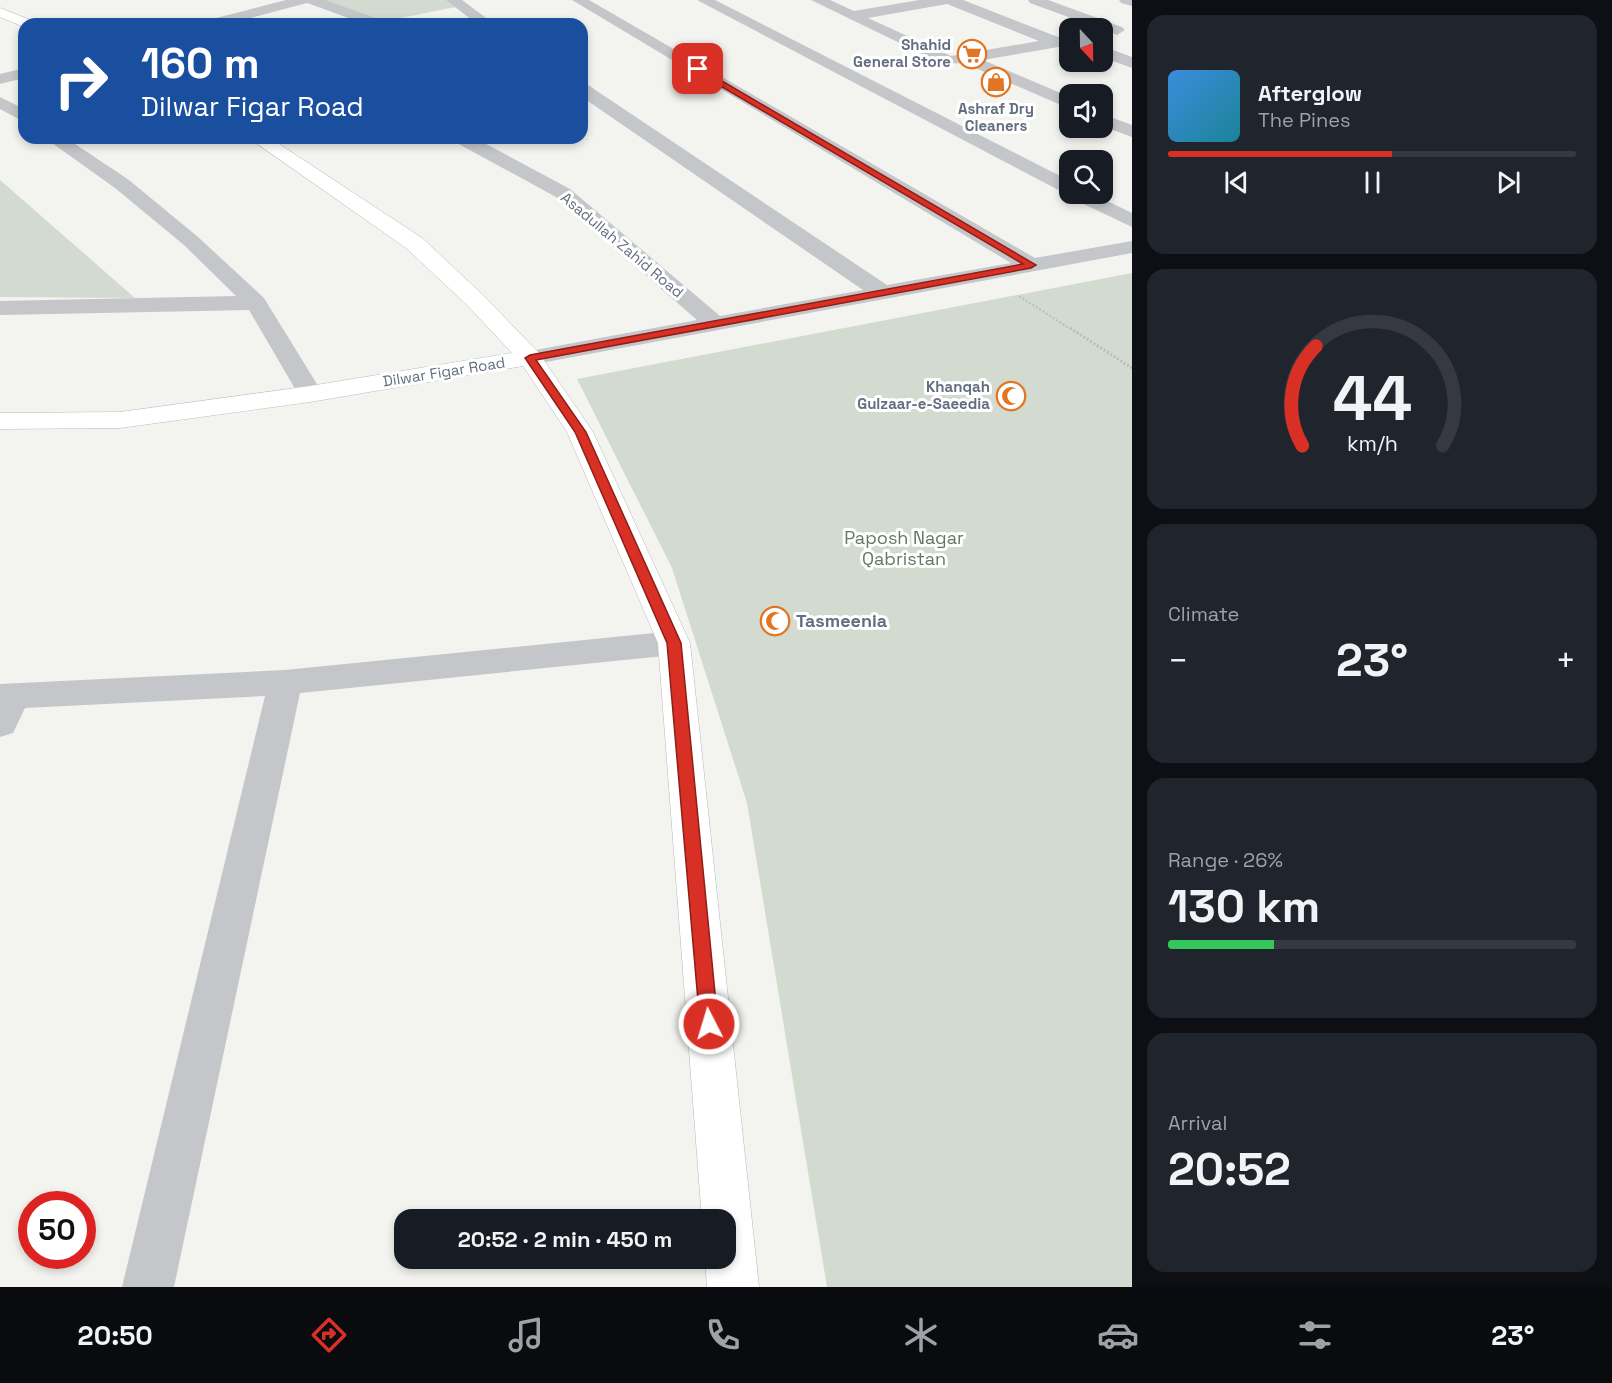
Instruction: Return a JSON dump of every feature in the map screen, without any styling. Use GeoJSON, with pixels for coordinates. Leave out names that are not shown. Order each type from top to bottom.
{"type":"FeatureCollection","features":[{"type":"Feature","properties":{"kind":"main road"},"geometry":{"type":"LineString","coordinates":[[0,12],[18,20]]}},
{"type":"Feature","properties":{"kind":"main road"},"geometry":{"type":"LineString","coordinates":[[267,144],[414,243],[474,299],[530,358],[580,432],[674,643],[733,1287]]}},
{"type":"Feature","properties":{"kind":"main road","name":"Dilwar Figar Road"},"geometry":{"type":"LineString","coordinates":[[0,421],[120,420],[310,394],[530,358]]}},
{"type":"Feature","properties":{"kind":"street"},"geometry":{"type":"LineString","coordinates":[[236,18],[303,0]]}},
{"type":"Feature","properties":{"kind":"street"},"geometry":{"type":"LineString","coordinates":[[311,0],[362,18]]}},
{"type":"Feature","properties":{"kind":"street"},"geometry":{"type":"LineString","coordinates":[[453,0],[478,18]]}},
{"type":"Feature","properties":{"kind":"street"},"geometry":{"type":"LineString","coordinates":[[579,0],[1031,265]]}},
{"type":"Feature","properties":{"kind":"street"},"geometry":{"type":"LineString","coordinates":[[704,0],[1059,183]]}},
{"type":"Feature","properties":{"kind":"street"},"geometry":{"type":"LineString","coordinates":[[818,0],[949,62],[1059,42]]}},
{"type":"Feature","properties":{"kind":"street"},"geometry":{"type":"LineString","coordinates":[[852,16],[944,0]]}},
{"type":"Feature","properties":{"kind":"street"},"geometry":{"type":"LineString","coordinates":[[950,0],[1059,40]]}},
{"type":"Feature","properties":{"kind":"street"},"geometry":{"type":"LineString","coordinates":[[1035,0],[1117,30]]}},
{"type":"Feature","properties":{"kind":"street"},"geometry":{"type":"LineString","coordinates":[[1126,0],[1132,2]]}},
{"type":"Feature","properties":{"kind":"street"},"geometry":{"type":"LineString","coordinates":[[1113,55],[1132,63]]}},
{"type":"Feature","properties":{"kind":"street"},"geometry":{"type":"LineString","coordinates":[[968,59],[1059,99]]}},
{"type":"Feature","properties":{"kind":"street"},"geometry":{"type":"LineString","coordinates":[[0,79],[18,74]]}},
{"type":"Feature","properties":{"kind":"street"},"geometry":{"type":"LineString","coordinates":[[588,93],[883,293]]}},
{"type":"Feature","properties":{"kind":"street"},"geometry":{"type":"LineString","coordinates":[[0,102],[18,113]]}},
{"type":"Feature","properties":{"kind":"street"},"geometry":{"type":"LineString","coordinates":[[593,117],[679,157]]}},
{"type":"Feature","properties":{"kind":"street"},"geometry":{"type":"LineString","coordinates":[[8,127],[18,121]]}},
{"type":"Feature","properties":{"kind":"street"},"geometry":{"type":"LineString","coordinates":[[1113,123],[1130,130]]}},
{"type":"Feature","properties":{"kind":"street"},"geometry":{"type":"LineString","coordinates":[[63,144],[122,184],[191,241],[256,303],[310,394]]}},
{"type":"Feature","properties":{"kind":"street","name":"Asadullah Zahid Road"},"geometry":{"type":"LineString","coordinates":[[472,144],[563,193],[715,324]]}},
{"type":"Feature","properties":{"kind":"street"},"geometry":{"type":"LineString","coordinates":[[1098,204],[1132,221]]}},
{"type":"Feature","properties":{"kind":"street","name":"Dilwar Figar Road"},"geometry":{"type":"LineString","coordinates":[[530,358],[1132,247]]}},
{"type":"Feature","properties":{"kind":"street"},"geometry":{"type":"LineString","coordinates":[[0,308],[256,303]]}},
{"type":"Feature","properties":{"kind":"street"},"geometry":{"type":"LineString","coordinates":[[5,706],[285,682],[674,643]]}},
{"type":"Feature","properties":{"kind":"street"},"geometry":{"type":"LineString","coordinates":[[148,1287],[285,682]]}},
{"type":"Feature","properties":{"kind":"path"},"geometry":{"type":"LineString","coordinates":[[985,274],[1132,368]]}},
{"type":"Feature","properties":{"kind":"green space"},"geometry":{"type":"Polygon","coordinates":[[[311,0],[453,0],[461,6],[401,18],[362,18],[311,0]]]}},
{"type":"Feature","properties":{"kind":"green space"},"geometry":{"type":"Polygon","coordinates":[[[0,180],[135,298],[0,297],[0,180]]]}},
{"type":"Feature","properties":{"kind":"green space","name":"Paposh Nagar Qabristan"},"geometry":{"type":"Polygon","coordinates":[[[1132,273],[1132,1287],[827,1287],[747,803],[672,568],[577,379],[1132,273]]]}},
{"type":"Feature","properties":{"kind":"place","name":"Shahid General Store"},"geometry":{"type":"Point","coordinates":[972,54]}},
{"type":"Feature","properties":{"kind":"place","name":"Ashraf Dry Cleaners"},"geometry":{"type":"Point","coordinates":[996,82]}},
{"type":"Feature","properties":{"kind":"place","name":"Khanqah Gulzaar-e-Saeedia"},"geometry":{"type":"Point","coordinates":[1011,396]}},
{"type":"Feature","properties":{"kind":"place","name":"Tasmeenia"},"geometry":{"type":"Point","coordinates":[775,621]}},
{"type":"Feature","properties":{"kind":"route"},"geometry":{"type":"LineString","coordinates":[[698,69],[1031,265],[530,358],[580,432],[674,643],[709,1024]]}}]}
